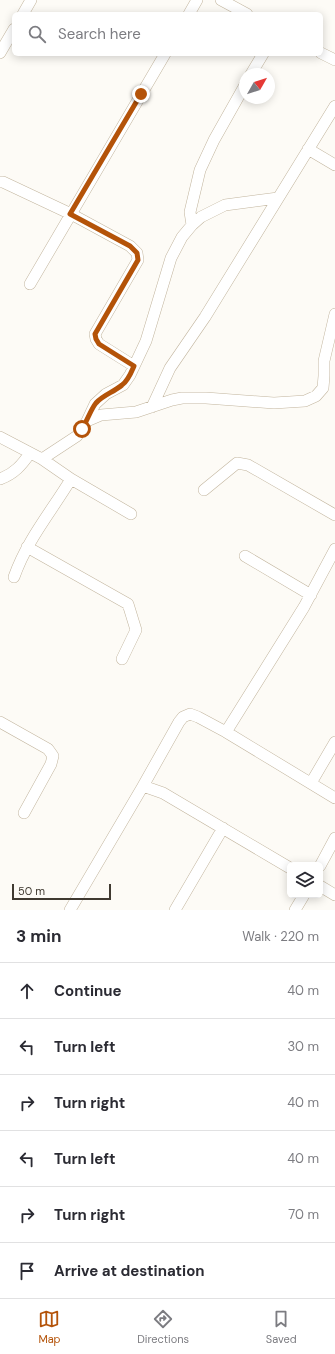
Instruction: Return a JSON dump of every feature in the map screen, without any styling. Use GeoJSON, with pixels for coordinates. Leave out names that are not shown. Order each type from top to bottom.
{"type":"FeatureCollection","features":[{"type":"Feature","properties":{"kind":"street"},"geometry":{"type":"LineString","coordinates":[[24,12],[31,0]]}},
{"type":"Feature","properties":{"kind":"street"},"geometry":{"type":"LineString","coordinates":[[190,12],[197,0]]}},
{"type":"Feature","properties":{"kind":"street"},"geometry":{"type":"LineString","coordinates":[[222,0],[243,12]]}},
{"type":"Feature","properties":{"kind":"street"},"geometry":{"type":"LineString","coordinates":[[0,53],[12,32]]}},
{"type":"Feature","properties":{"kind":"street"},"geometry":{"type":"LineString","coordinates":[[323,54],[335,60]]}},
{"type":"Feature","properties":{"kind":"street"},"geometry":{"type":"LineString","coordinates":[[30,284],[163,56]]}},
{"type":"Feature","properties":{"kind":"street"},"geometry":{"type":"LineString","coordinates":[[255,68],[262,56]]}},
{"type":"Feature","properties":{"kind":"street"},"geometry":{"type":"LineString","coordinates":[[192,225],[190,212],[200,170],[214,140],[239,96]]}},
{"type":"Feature","properties":{"kind":"street"},"geometry":{"type":"LineString","coordinates":[[152,407],[170,368],[205,317],[335,106]]}},
{"type":"Feature","properties":{"kind":"street"},"geometry":{"type":"LineString","coordinates":[[308,149],[335,165]]}},
{"type":"Feature","properties":{"kind":"street"},"geometry":{"type":"LineString","coordinates":[[0,182],[3,182],[70,214],[130,246],[137,253],[138,260],[95,334],[99,344],[134,366]]}},
{"type":"Feature","properties":{"kind":"street"},"geometry":{"type":"LineString","coordinates":[[42,459],[77,436],[87,421],[95,404],[106,394],[123,385],[130,375],[146,341],[171,258],[182,237],[192,225],[201,217],[225,205],[278,198]]}},
{"type":"Feature","properties":{"kind":"street"},"geometry":{"type":"LineString","coordinates":[[87,421],[101,415],[111,413],[125,414],[182,398],[206,398],[274,403],[305,401],[316,396],[323,388],[324,362],[335,314]]}},
{"type":"Feature","properties":{"kind":"street"},"geometry":{"type":"LineString","coordinates":[[324,362],[335,366]]}},
{"type":"Feature","properties":{"kind":"street"},"geometry":{"type":"LineString","coordinates":[[0,437],[42,459],[71,479],[131,514]]}},
{"type":"Feature","properties":{"kind":"street"},"geometry":{"type":"LineString","coordinates":[[0,479],[16,470],[30,453]]}},
{"type":"Feature","properties":{"kind":"street"},"geometry":{"type":"LineString","coordinates":[[204,490],[237,464],[248,464],[335,515]]}},
{"type":"Feature","properties":{"kind":"street"},"geometry":{"type":"LineString","coordinates":[[14,577],[19,562],[27,547],[71,479]]}},
{"type":"Feature","properties":{"kind":"street"},"geometry":{"type":"LineString","coordinates":[[27,547],[128,604],[136,630],[122,659]]}},
{"type":"Feature","properties":{"kind":"street"},"geometry":{"type":"LineString","coordinates":[[226,732],[311,595],[335,549]]}},
{"type":"Feature","properties":{"kind":"street"},"geometry":{"type":"LineString","coordinates":[[245,556],[311,595]]}},
{"type":"Feature","properties":{"kind":"street"},"geometry":{"type":"LineString","coordinates":[[70,910],[179,722],[183,717],[190,714],[226,732],[335,798]]}},
{"type":"Feature","properties":{"kind":"street"},"geometry":{"type":"LineString","coordinates":[[0,722],[48,749],[53,756],[51,764],[24,813]]}},
{"type":"Feature","properties":{"kind":"street"},"geometry":{"type":"LineString","coordinates":[[311,783],[335,742]]}},
{"type":"Feature","properties":{"kind":"street"},"geometry":{"type":"LineString","coordinates":[[143,786],[163,793],[287,866]]}},
{"type":"Feature","properties":{"kind":"street"},"geometry":{"type":"LineString","coordinates":[[175,910],[224,828]]}},
{"type":"Feature","properties":{"kind":"street"},"geometry":{"type":"LineString","coordinates":[[322,862],[335,838]]}},
{"type":"Feature","properties":{"kind":"street"},"geometry":{"type":"LineString","coordinates":[[323,888],[335,895]]}},
{"type":"Feature","properties":{"kind":"street"},"geometry":{"type":"LineString","coordinates":[[295,910],[302,898]]}},
{"type":"Feature","properties":{"kind":"route"},"geometry":{"type":"LineString","coordinates":[[82,429],[95,404],[106,394],[123,385],[134,366],[99,344],[95,334],[138,260],[137,253],[130,246],[70,214],[141,94]]}}]}
